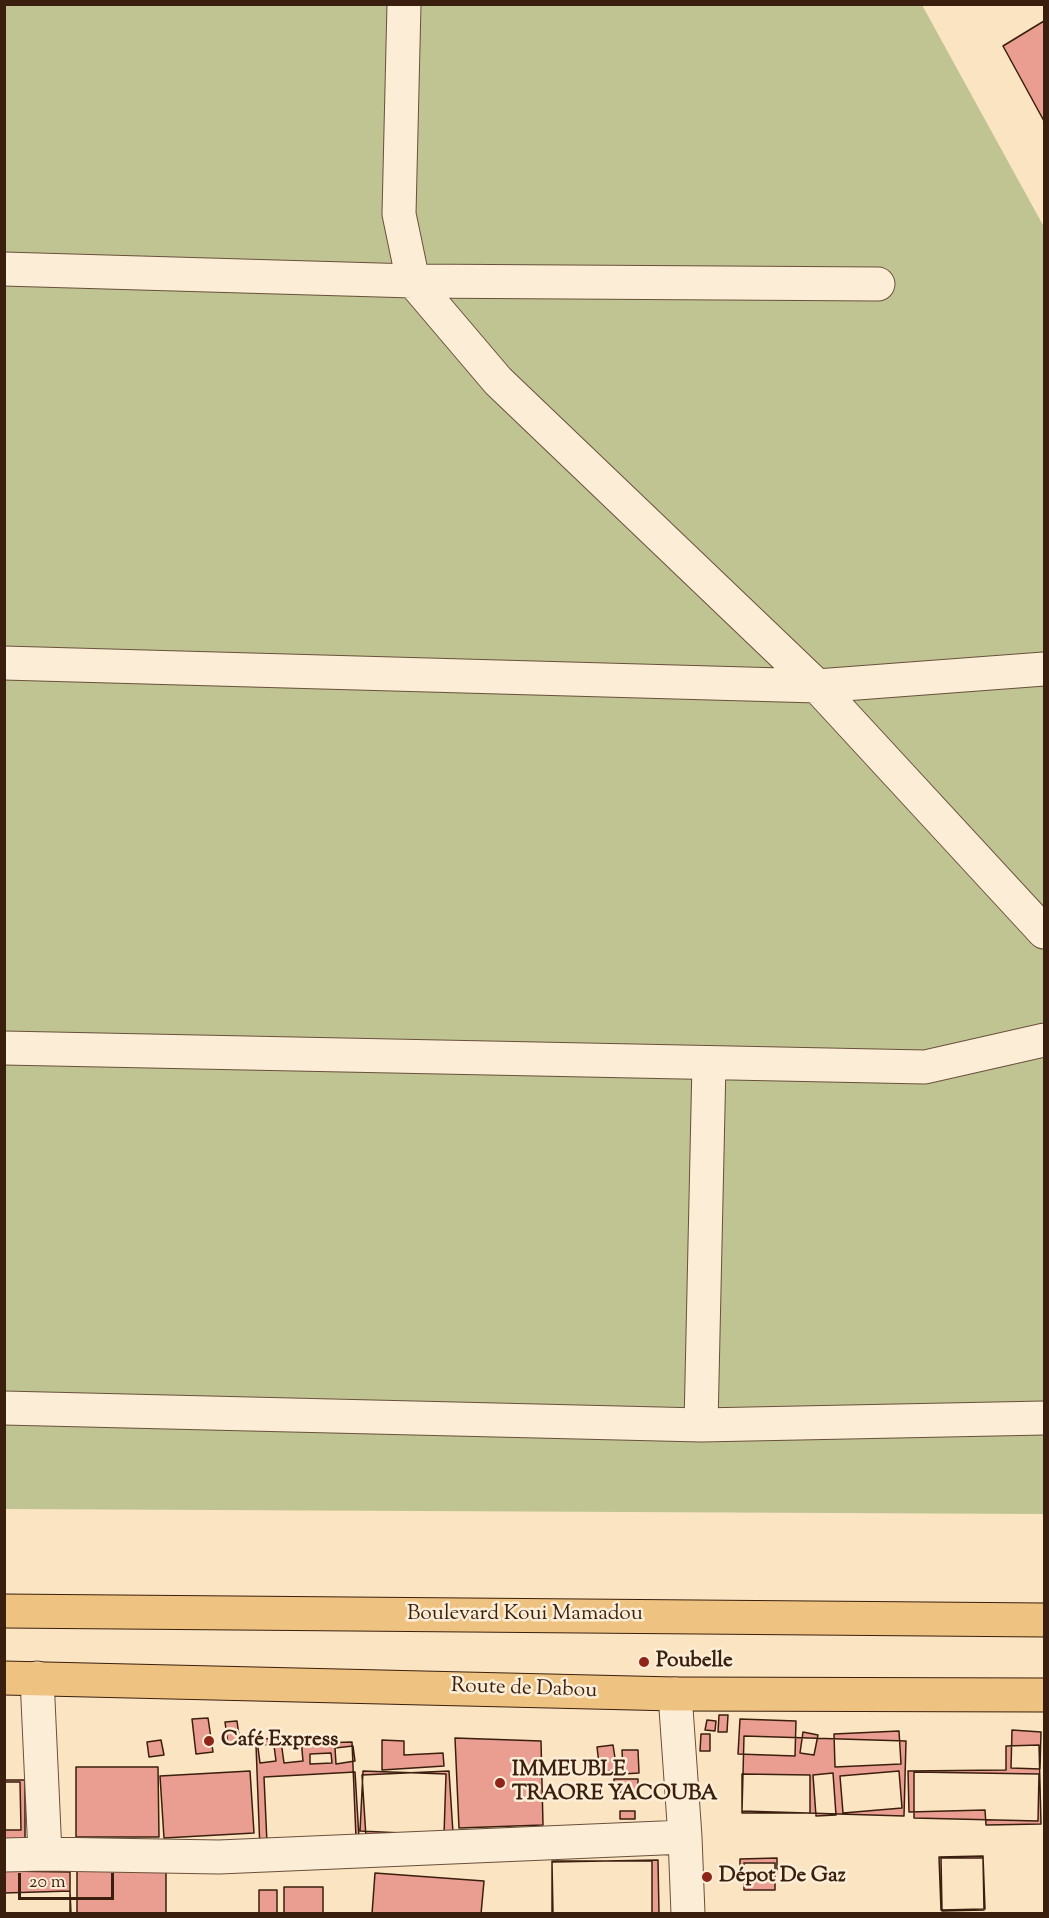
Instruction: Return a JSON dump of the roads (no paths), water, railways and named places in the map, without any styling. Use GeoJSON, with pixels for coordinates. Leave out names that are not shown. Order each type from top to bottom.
{"type":"FeatureCollection","features":[{"type":"Feature","properties":{"kind":"main road","name":"Boulevard Koui Mamadou"},"geometry":{"type":"LineString","coordinates":[[4,1611],[1044,1620]]}},
{"type":"Feature","properties":{"kind":"main road","name":"Route de Dabou"},"geometry":{"type":"LineString","coordinates":[[4,1678],[675,1694],[1044,1695]]}},
{"type":"Feature","properties":{"kind":"street"},"geometry":{"type":"LineString","coordinates":[[404,4],[399,214],[413,281],[498,381],[817,686],[1044,932]]}},
{"type":"Feature","properties":{"kind":"street"},"geometry":{"type":"LineString","coordinates":[[4,269],[413,281],[878,285]]}},
{"type":"Feature","properties":{"kind":"street"},"geometry":{"type":"LineString","coordinates":[[4,663],[817,686],[1044,669]]}},
{"type":"Feature","properties":{"kind":"street"},"geometry":{"type":"LineString","coordinates":[[4,1048],[925,1067],[1044,1041]]}},
{"type":"Feature","properties":{"kind":"street"},"geometry":{"type":"LineString","coordinates":[[701,1425],[709,1063]]}},
{"type":"Feature","properties":{"kind":"street"},"geometry":{"type":"LineString","coordinates":[[4,1408],[701,1425],[1044,1418]]}},
{"type":"Feature","properties":{"kind":"street"},"geometry":{"type":"LineString","coordinates":[[37,1678],[45,1854]]}},
{"type":"Feature","properties":{"kind":"street"},"geometry":{"type":"LineString","coordinates":[[675,1694],[688,1914]]}},
{"type":"Feature","properties":{"kind":"street"},"geometry":{"type":"LineString","coordinates":[[4,1855],[219,1857],[685,1837]]}},
{"type":"Feature","properties":{"kind":"place","name":"Poubelle"},"geometry":{"type":"Point","coordinates":[644,1662]}},
{"type":"Feature","properties":{"kind":"place","name":"Café Express"},"geometry":{"type":"Point","coordinates":[209,1741]}},
{"type":"Feature","properties":{"kind":"place","name":"IMMEUBLE TRAORE YACOUBA"},"geometry":{"type":"Point","coordinates":[500,1783]}},
{"type":"Feature","properties":{"kind":"place","name":"Dépot De Gaz"},"geometry":{"type":"Point","coordinates":[707,1877]}}]}
